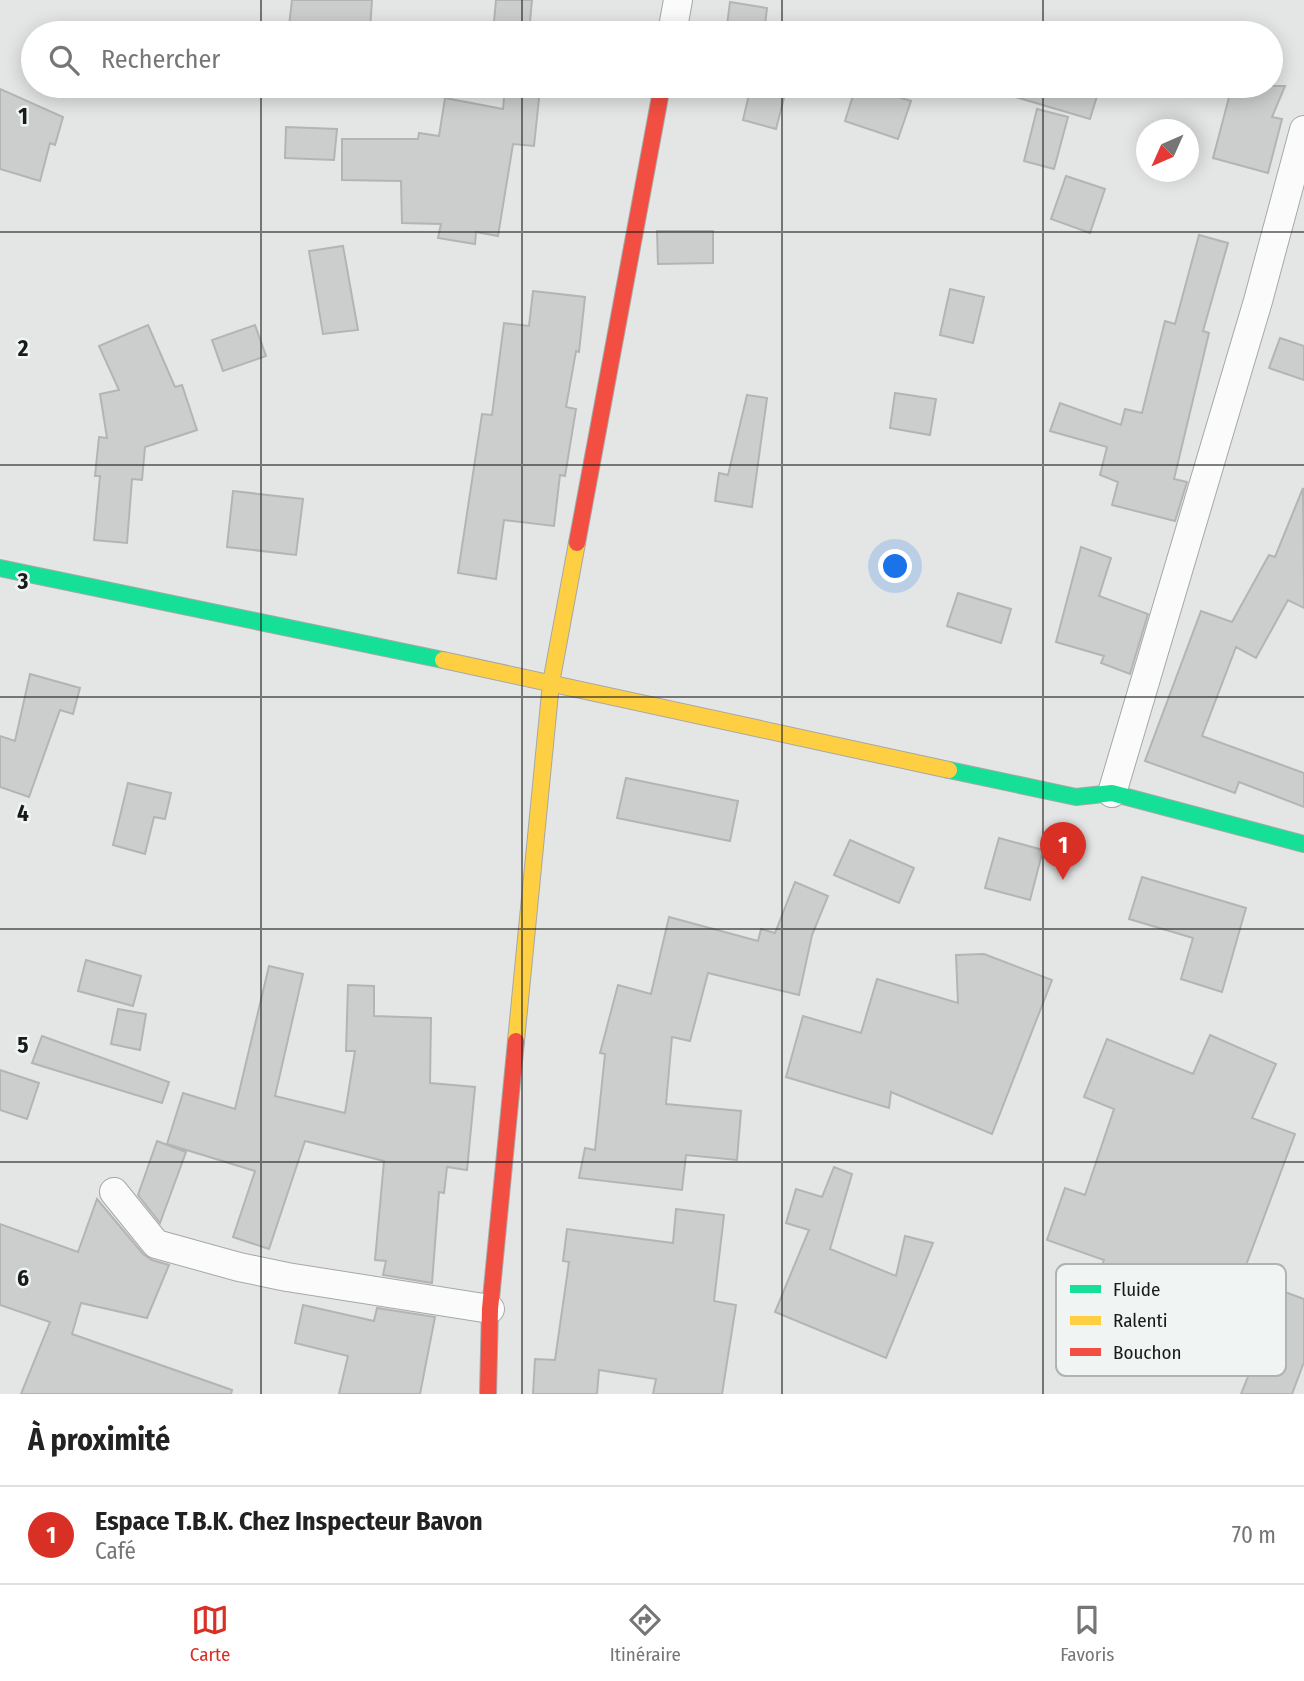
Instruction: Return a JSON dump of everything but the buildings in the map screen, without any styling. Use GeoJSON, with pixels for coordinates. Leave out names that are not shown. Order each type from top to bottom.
{"type":"FeatureCollection","features":[{"type":"Feature","properties":{"kind":"main road"},"geometry":{"type":"LineString","coordinates":[[488,1394],[490,1309],[551,682],[660,98]]}},
{"type":"Feature","properties":{"kind":"main road"},"geometry":{"type":"LineString","coordinates":[[0,568],[551,682],[1076,797],[1112,793],[1304,844]]}},
{"type":"Feature","properties":{"kind":"street"},"geometry":{"type":"LineString","coordinates":[[674,21],[678,0]]}},
{"type":"Feature","properties":{"kind":"street"},"geometry":{"type":"LineString","coordinates":[[1112,793],[1258,301],[1304,130]]}},
{"type":"Feature","properties":{"kind":"street"},"geometry":{"type":"LineString","coordinates":[[114,1192],[156,1244],[239,1267],[288,1277],[490,1309]]}},
{"type":"Feature","properties":{"kind":"traffic: fast"},"geometry":{"type":"LineString","coordinates":[[0,568],[443,660]]}},
{"type":"Feature","properties":{"kind":"traffic: fast"},"geometry":{"type":"LineString","coordinates":[[949,770],[1076,797],[1112,793],[1304,844]]}},
{"type":"Feature","properties":{"kind":"traffic: slow"},"geometry":{"type":"LineString","coordinates":[[516,1041],[551,683],[577,543]]}},
{"type":"Feature","properties":{"kind":"traffic: slow"},"geometry":{"type":"LineString","coordinates":[[443,660],[949,770]]}},
{"type":"Feature","properties":{"kind":"traffic: jam"},"geometry":{"type":"LineString","coordinates":[[577,543],[660,98]]}},
{"type":"Feature","properties":{"kind":"traffic: jam"},"geometry":{"type":"LineString","coordinates":[[488,1394],[490,1309],[516,1041]]}},
{"type":"Feature","properties":{"kind":"place","name":"Espace T.B.K. Chez Inspecteur Bavon"},"geometry":{"type":"Point","coordinates":[1063,880]}}]}
